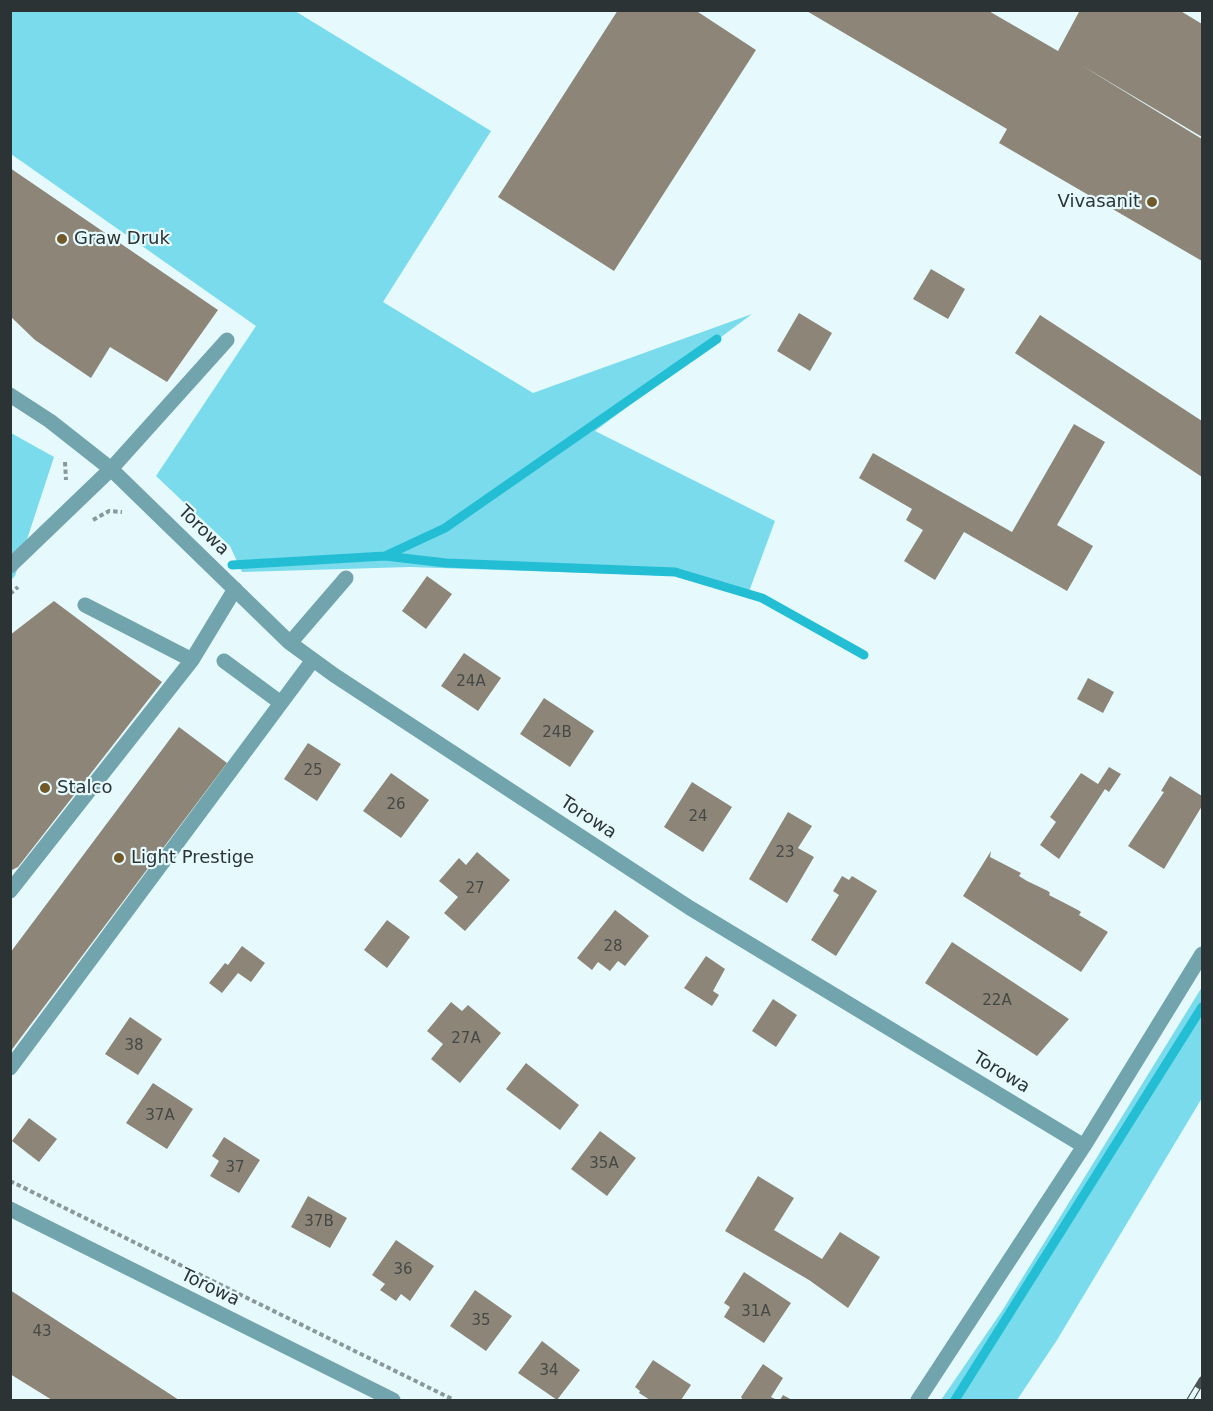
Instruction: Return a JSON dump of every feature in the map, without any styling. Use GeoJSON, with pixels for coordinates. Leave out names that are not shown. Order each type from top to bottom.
{"type":"FeatureCollection","features":[{"type":"Feature","properties":{"kind":"street"},"geometry":{"type":"LineString","coordinates":[[10,566],[111,469],[227,340]]}},
{"type":"Feature","properties":{"kind":"street","name":"Torowa"},"geometry":{"type":"LineString","coordinates":[[10,395],[50,421],[111,469],[290,643],[313,660],[690,908],[1084,1146]]}},
{"type":"Feature","properties":{"kind":"street"},"geometry":{"type":"LineString","coordinates":[[290,643],[346,578]]}},
{"type":"Feature","properties":{"kind":"street"},"geometry":{"type":"LineString","coordinates":[[10,891],[192,660],[236,589]]}},
{"type":"Feature","properties":{"kind":"street"},"geometry":{"type":"LineString","coordinates":[[85,604],[192,660]]}},
{"type":"Feature","properties":{"kind":"street"},"geometry":{"type":"LineString","coordinates":[[10,1068],[313,660]]}},
{"type":"Feature","properties":{"kind":"street"},"geometry":{"type":"LineString","coordinates":[[224,662],[281,703]]}},
{"type":"Feature","properties":{"kind":"street"},"geometry":{"type":"LineString","coordinates":[[918,1401],[1084,1146],[1203,954]]}},
{"type":"Feature","properties":{"kind":"street","name":"Torowa"},"geometry":{"type":"LineString","coordinates":[[10,1209],[393,1401]]}},
{"type":"Feature","properties":{"kind":"path"},"geometry":{"type":"LineString","coordinates":[[60,454],[67,465],[67,476],[63,488]]}},
{"type":"Feature","properties":{"kind":"path"},"geometry":{"type":"LineString","coordinates":[[89,522],[108,511],[123,512],[134,519],[150,507]]}},
{"type":"Feature","properties":{"kind":"path"},"geometry":{"type":"LineString","coordinates":[[10,1181],[454,1401]]}},
{"type":"Feature","properties":{"kind":"shaded area"},"geometry":{"type":"Polygon","coordinates":[[[11,10],[295,11],[491,131],[383,302],[533,393],[752,314],[595,431],[775,521],[747,597],[677,576],[410,567],[242,572],[230,546],[156,476],[256,326],[11,154],[11,10]]]}},
{"type":"Feature","properties":{"kind":"shaded area"},"geometry":{"type":"Polygon","coordinates":[[[11,433],[54,457],[15,576],[11,580],[11,433]]]}},
{"type":"Feature","properties":{"kind":"shaded area"},"geometry":{"type":"Polygon","coordinates":[[[1202,987],[1202,1098],[1057,1340],[1017,1400],[941,1400],[1002,1311],[1202,987]]]}},
{"type":"Feature","properties":{"kind":"building"},"geometry":{"type":"Polygon","coordinates":[[[618,10],[695,10],[756,50],[614,271],[498,197],[618,10]]]}},
{"type":"Feature","properties":{"kind":"building"},"geometry":{"type":"Polygon","coordinates":[[[805,10],[987,10],[1058,51],[1080,10],[1179,10],[1202,24],[1202,137],[1081,65],[1202,139],[1202,261],[999,143],[1007,129],[805,10]]]}},
{"type":"Feature","properties":{"kind":"building","name":"Graw Druk"},"geometry":{"type":"Polygon","coordinates":[[[10,168],[218,310],[167,382],[110,347],[91,378],[35,340],[10,316],[10,168]]]}},
{"type":"Feature","properties":{"kind":"building"},"geometry":{"type":"Polygon","coordinates":[[[931,269],[965,289],[948,319],[913,299],[931,269]]]}},
{"type":"Feature","properties":{"kind":"building"},"geometry":{"type":"Polygon","coordinates":[[[799,313],[832,333],[810,371],[777,351],[799,313]]]}},
{"type":"Feature","properties":{"kind":"building"},"geometry":{"type":"Polygon","coordinates":[[[1040,315],[1202,421],[1202,477],[1015,353],[1040,315]]]}},
{"type":"Feature","properties":{"kind":"building"},"geometry":{"type":"Polygon","coordinates":[[[1074,424],[1105,442],[1057,525],[1093,546],[1067,591],[964,532],[935,580],[904,561],[923,530],[906,520],[912,509],[859,478],[873,453],[1012,532],[1074,424]]]}},
{"type":"Feature","properties":{"kind":"building"},"geometry":{"type":"Polygon","coordinates":[[[427,576],[452,594],[426,629],[402,611],[427,576]]]}},
{"type":"Feature","properties":{"kind":"building","name":"Stalco"},"geometry":{"type":"Polygon","coordinates":[[[54,601],[162,682],[18,867],[10,871],[10,635],[54,601]]]}},
{"type":"Feature","properties":{"kind":"building"},"geometry":{"type":"Polygon","coordinates":[[[464,653],[501,678],[478,711],[441,686],[464,653]]]}},
{"type":"Feature","properties":{"kind":"building"},"geometry":{"type":"Polygon","coordinates":[[[1088,678],[1114,692],[1103,713],[1077,699],[1088,678]]]}},
{"type":"Feature","properties":{"kind":"building"},"geometry":{"type":"Polygon","coordinates":[[[544,698],[594,731],[570,767],[520,734],[544,698]]]}},
{"type":"Feature","properties":{"kind":"building","name":"Light Prestige"},"geometry":{"type":"Polygon","coordinates":[[[179,727],[227,763],[10,1052],[10,953],[179,727]]]}},
{"type":"Feature","properties":{"kind":"building"},"geometry":{"type":"Polygon","coordinates":[[[308,743],[341,764],[317,801],[284,779],[308,743]]]}},
{"type":"Feature","properties":{"kind":"building"},"geometry":{"type":"Polygon","coordinates":[[[1109,767],[1121,774],[1109,792],[1105,789],[1059,859],[1040,845],[1056,822],[1050,817],[1081,773],[1098,784],[1109,767]]]}},
{"type":"Feature","properties":{"kind":"building"},"geometry":{"type":"Polygon","coordinates":[[[391,773],[429,800],[401,838],[363,811],[391,773]]]}},
{"type":"Feature","properties":{"kind":"building"},"geometry":{"type":"Polygon","coordinates":[[[1170,776],[1202,796],[1202,806],[1164,869],[1128,846],[1164,792],[1161,791],[1170,776]]]}},
{"type":"Feature","properties":{"kind":"building"},"geometry":{"type":"Polygon","coordinates":[[[692,782],[732,807],[703,852],[664,827],[692,782]]]}},
{"type":"Feature","properties":{"kind":"building"},"geometry":{"type":"Polygon","coordinates":[[[788,812],[812,826],[798,848],[814,857],[787,903],[749,879],[788,812]]]}},
{"type":"Feature","properties":{"kind":"building"},"geometry":{"type":"Polygon","coordinates":[[[991,851],[990,857],[1021,873],[1019,876],[1048,891],[1049,895],[1078,910],[1081,912],[1079,915],[1108,932],[1081,972],[963,896],[991,851]]]}},
{"type":"Feature","properties":{"kind":"building"},"geometry":{"type":"Polygon","coordinates":[[[477,852],[510,880],[465,931],[444,913],[458,897],[439,881],[459,858],[466,865],[477,852]]]}},
{"type":"Feature","properties":{"kind":"building"},"geometry":{"type":"Polygon","coordinates":[[[842,876],[849,880],[852,876],[877,891],[836,956],[811,940],[839,895],[833,891],[842,876]]]}},
{"type":"Feature","properties":{"kind":"building"},"geometry":{"type":"Polygon","coordinates":[[[615,910],[649,936],[625,966],[618,961],[610,971],[598,962],[592,970],[577,958],[615,910]]]}},
{"type":"Feature","properties":{"kind":"building"},"geometry":{"type":"Polygon","coordinates":[[[387,920],[410,937],[387,968],[364,950],[387,920]]]}},
{"type":"Feature","properties":{"kind":"building"},"geometry":{"type":"Polygon","coordinates":[[[952,942],[1069,1019],[1037,1056],[925,983],[952,942]]]}},
{"type":"Feature","properties":{"kind":"building"},"geometry":{"type":"Polygon","coordinates":[[[242,946],[265,963],[251,982],[238,973],[222,993],[209,983],[225,963],[228,965],[242,946]]]}},
{"type":"Feature","properties":{"kind":"building"},"geometry":{"type":"Polygon","coordinates":[[[706,956],[725,969],[713,991],[719,995],[712,1006],[684,988],[706,956]]]}},
{"type":"Feature","properties":{"kind":"building"},"geometry":{"type":"Polygon","coordinates":[[[773,999],[797,1015],[776,1047],[752,1031],[773,999]]]}},
{"type":"Feature","properties":{"kind":"building"},"geometry":{"type":"Polygon","coordinates":[[[451,1002],[462,1011],[468,1005],[501,1033],[460,1083],[431,1059],[443,1044],[427,1031],[451,1002]]]}},
{"type":"Feature","properties":{"kind":"building"},"geometry":{"type":"Polygon","coordinates":[[[130,1017],[162,1039],[138,1075],[105,1054],[130,1017]]]}},
{"type":"Feature","properties":{"kind":"building"},"geometry":{"type":"Polygon","coordinates":[[[526,1063],[579,1105],[560,1130],[506,1089],[526,1063]]]}},
{"type":"Feature","properties":{"kind":"building"},"geometry":{"type":"Polygon","coordinates":[[[153,1083],[193,1109],[167,1149],[126,1123],[153,1083]]]}},
{"type":"Feature","properties":{"kind":"building"},"geometry":{"type":"Polygon","coordinates":[[[29,1118],[57,1139],[39,1162],[12,1141],[29,1118]]]}},
{"type":"Feature","properties":{"kind":"building"},"geometry":{"type":"Polygon","coordinates":[[[600,1131],[636,1158],[607,1196],[571,1169],[600,1131]]]}},
{"type":"Feature","properties":{"kind":"building"},"geometry":{"type":"Polygon","coordinates":[[[224,1137],[260,1160],[239,1193],[210,1176],[219,1161],[212,1156],[224,1137]]]}},
{"type":"Feature","properties":{"kind":"building"},"geometry":{"type":"Polygon","coordinates":[[[758,1176],[794,1198],[774,1230],[822,1259],[840,1232],[880,1257],[848,1308],[809,1280],[725,1231],[758,1176]]]}},
{"type":"Feature","properties":{"kind":"building"},"geometry":{"type":"Polygon","coordinates":[[[308,1196],[347,1218],[330,1248],[291,1227],[308,1196]]]}},
{"type":"Feature","properties":{"kind":"building"},"geometry":{"type":"Polygon","coordinates":[[[396,1240],[434,1266],[410,1301],[401,1294],[396,1301],[380,1290],[385,1284],[372,1275],[396,1240]]]}},
{"type":"Feature","properties":{"kind":"building"},"geometry":{"type":"Polygon","coordinates":[[[744,1272],[791,1303],[764,1343],[724,1317],[730,1307],[724,1303],[744,1272]]]}},
{"type":"Feature","properties":{"kind":"building"},"geometry":{"type":"Polygon","coordinates":[[[10,1290],[179,1400],[52,1400],[10,1374],[10,1290]]]}},
{"type":"Feature","properties":{"kind":"building"},"geometry":{"type":"Polygon","coordinates":[[[475,1290],[512,1316],[486,1351],[450,1326],[475,1290]]]}},
{"type":"Feature","properties":{"kind":"building"},"geometry":{"type":"Polygon","coordinates":[[[542,1341],[580,1370],[557,1400],[518,1373],[542,1341]]]}},
{"type":"Feature","properties":{"kind":"building"},"geometry":{"type":"Polygon","coordinates":[[[653,1360],[691,1385],[681,1400],[650,1400],[639,1393],[640,1391],[635,1387],[653,1360]]]}},
{"type":"Feature","properties":{"kind":"building"},"geometry":{"type":"Polygon","coordinates":[[[763,1364],[783,1378],[771,1397],[777,1400],[743,1400],[741,1397],[763,1364]]]}},
{"type":"Feature","properties":{"kind":"building"},"geometry":{"type":"Polygon","coordinates":[[[783,1395],[792,1400],[780,1400],[783,1395]]]}},
{"type":"Feature","properties":{"kind":"waterway"},"geometry":{"type":"LineString","coordinates":[[385,556],[445,528],[717,339]]}},
{"type":"Feature","properties":{"kind":"waterway"},"geometry":{"type":"LineString","coordinates":[[232,565],[385,556],[446,563],[675,572],[762,598],[864,655]]}},
{"type":"Feature","properties":{"kind":"waterway"},"geometry":{"type":"LineString","coordinates":[[955,1400],[1202,1007]]}},
{"type":"Feature","properties":{"kind":"railway"},"geometry":{"type":"LineString","coordinates":[[1190,1400],[1202,1380]]}},
{"type":"Feature","properties":{"kind":"place","name":"Vivasanit"},"geometry":{"type":"Point","coordinates":[1152,202]}},
{"type":"Feature","properties":{"kind":"place","name":"Graw Druk"},"geometry":{"type":"Point","coordinates":[62,239]}},
{"type":"Feature","properties":{"kind":"place","name":"Stalco"},"geometry":{"type":"Point","coordinates":[45,788]}},
{"type":"Feature","properties":{"kind":"place","name":"Light Prestige"},"geometry":{"type":"Point","coordinates":[119,858]}}]}
